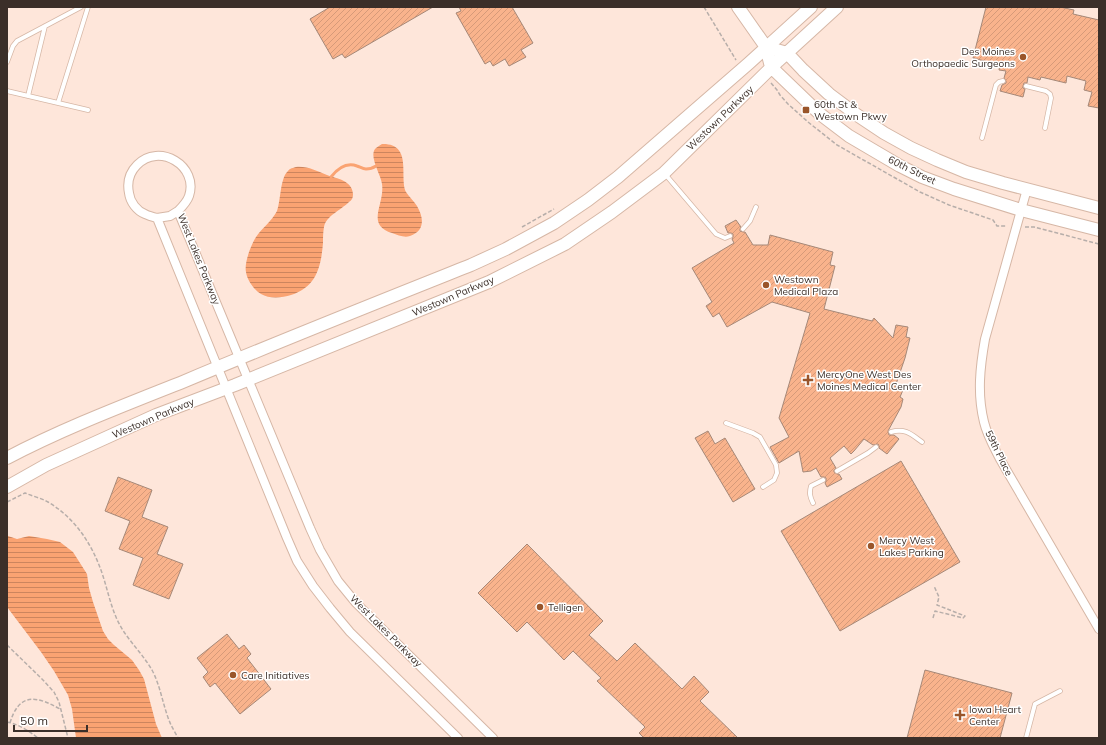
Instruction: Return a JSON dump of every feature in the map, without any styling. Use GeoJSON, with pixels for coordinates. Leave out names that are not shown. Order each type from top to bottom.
{"type":"FeatureCollection","features":[{"type":"Feature","properties":{"kind":"street"},"geometry":{"type":"LineString","coordinates":[[738,7],[766,47],[771,68]]}},
{"type":"Feature","properties":{"kind":"street","name":"Westown Parkway"},"geometry":{"type":"LineString","coordinates":[[7,458],[64,430],[240,357],[471,265],[506,249],[554,223],[618,177],[811,7]]}},
{"type":"Feature","properties":{"kind":"street","name":"Westown Parkway"},"geometry":{"type":"LineString","coordinates":[[7,486],[46,465],[156,415],[248,380],[488,282],[565,244],[612,212],[664,173],[771,68],[837,7]]}},
{"type":"Feature","properties":{"kind":"street"},"geometry":{"type":"LineString","coordinates":[[766,47],[787,53]]}},
{"type":"Feature","properties":{"kind":"street","name":"60th Street"},"geometry":{"type":"LineString","coordinates":[[787,53],[829,94],[857,115],[884,133],[918,151],[966,172],[1099,208]]}},
{"type":"Feature","properties":{"kind":"street","name":"60th Street"},"geometry":{"type":"LineString","coordinates":[[771,68],[820,114],[849,136],[922,177],[954,189],[1021,210],[1099,230]]}},
{"type":"Feature","properties":{"kind":"street","name":"West Lakes Parkway"},"geometry":{"type":"LineString","coordinates":[[157,218],[146,215],[136,208],[129,196],[128,180],[134,168],[142,160],[152,156],[161,155],[169,157],[181,164],[186,171],[190,187],[189,196],[184,205],[178,211],[320,550],[338,580],[356,603],[493,738]]}},
{"type":"Feature","properties":{"kind":"street","name":"59th Place"},"geometry":{"type":"LineString","coordinates":[[1027,189],[985,339],[979,382],[981,403],[986,428],[1000,459],[1099,629]]}},
{"type":"Feature","properties":{"kind":"street"},"geometry":{"type":"LineString","coordinates":[[178,211],[170,216],[157,218],[297,561],[313,586],[350,632],[458,738]]}},
{"type":"Feature","properties":{"kind":"lane"},"geometry":{"type":"LineString","coordinates":[[7,62],[13,46],[18,41],[81,7]]}},
{"type":"Feature","properties":{"kind":"lane"},"geometry":{"type":"LineString","coordinates":[[58,103],[88,7]]}},
{"type":"Feature","properties":{"kind":"lane"},"geometry":{"type":"LineString","coordinates":[[28,96],[45,26]]}},
{"type":"Feature","properties":{"kind":"lane"},"geometry":{"type":"LineString","coordinates":[[982,138],[996,85],[1003,81]]}},
{"type":"Feature","properties":{"kind":"lane"},"geometry":{"type":"LineString","coordinates":[[1026,86],[1046,91],[1050,94],[1051,98],[1045,128]]}},
{"type":"Feature","properties":{"kind":"lane"},"geometry":{"type":"LineString","coordinates":[[7,91],[88,110]]}},
{"type":"Feature","properties":{"kind":"lane"},"geometry":{"type":"LineString","coordinates":[[664,173],[716,234],[725,238],[730,236]]}},
{"type":"Feature","properties":{"kind":"lane"},"geometry":{"type":"LineString","coordinates":[[743,229],[750,221],[756,207]]}},
{"type":"Feature","properties":{"kind":"lane"},"geometry":{"type":"LineString","coordinates":[[726,423],[760,437],[776,465],[777,473],[774,480],[763,487]]}},
{"type":"Feature","properties":{"kind":"lane"},"geometry":{"type":"LineString","coordinates":[[891,432],[898,430],[904,431],[922,442]]}},
{"type":"Feature","properties":{"kind":"lane"},"geometry":{"type":"LineString","coordinates":[[838,471],[868,453],[876,446]]}},
{"type":"Feature","properties":{"kind":"lane"},"geometry":{"type":"LineString","coordinates":[[813,503],[809,490],[811,486],[823,480]]}},
{"type":"Feature","properties":{"kind":"lane"},"geometry":{"type":"LineString","coordinates":[[1026,738],[1035,704],[1060,691]]}},
{"type":"Feature","properties":{"kind":"path"},"geometry":{"type":"LineString","coordinates":[[704,7],[736,60]]}},
{"type":"Feature","properties":{"kind":"path"},"geometry":{"type":"LineString","coordinates":[[518,229],[554,209]]}},
{"type":"Feature","properties":{"kind":"path"},"geometry":{"type":"LineString","coordinates":[[1032,227],[1099,244]]}},
{"type":"Feature","properties":{"kind":"path"},"geometry":{"type":"LineString","coordinates":[[7,502],[25,493],[46,501],[74,522],[83,534],[96,558],[116,619],[152,671],[171,725],[178,738]]}},
{"type":"Feature","properties":{"kind":"path"},"geometry":{"type":"LineString","coordinates":[[933,618],[940,597],[934,586]]}},
{"type":"Feature","properties":{"kind":"path"},"geometry":{"type":"LineString","coordinates":[[935,611],[963,618],[964,616],[937,605]]}},
{"type":"Feature","properties":{"kind":"path"},"geometry":{"type":"LineString","coordinates":[[7,645],[50,687],[59,702],[68,738]]}},
{"type":"Feature","properties":{"kind":"path"},"geometry":{"type":"LineString","coordinates":[[38,738],[24,728],[8,722],[17,707],[22,702],[30,699],[38,699],[60,709]]}},
{"type":"Feature","properties":{"kind":"shaded area"},"geometry":{"type":"Polygon","coordinates":[[[7,7],[1099,7],[1099,738],[7,738],[7,7]]]}},
{"type":"Feature","properties":{"kind":"shaded area"},"geometry":{"type":"Polygon","coordinates":[[[382,144],[392,145],[398,149],[403,162],[404,186],[406,192],[417,206],[421,215],[421,227],[415,234],[410,236],[406,237],[392,233],[384,229],[379,224],[378,213],[382,184],[373,157],[375,149],[382,144]]]}},
{"type":"Feature","properties":{"kind":"shaded area"},"geometry":{"type":"Polygon","coordinates":[[[296,167],[308,168],[347,183],[352,189],[353,197],[325,223],[321,260],[316,275],[307,287],[284,297],[268,297],[258,292],[249,281],[246,272],[247,259],[256,237],[277,211],[285,174],[290,169],[296,167]]]}},
{"type":"Feature","properties":{"kind":"shaded area"},"geometry":{"type":"Polygon","coordinates":[[[8,536],[17,539],[29,536],[60,542],[73,552],[87,574],[89,588],[103,631],[114,645],[132,660],[144,679],[156,724],[162,738],[76,738],[72,709],[68,695],[41,652],[7,607],[8,536]]]}},
{"type":"Feature","properties":{"kind":"building"},"geometry":{"type":"Polygon","coordinates":[[[330,7],[433,7],[345,58],[342,54],[333,59],[310,19],[330,7]]]}},
{"type":"Feature","properties":{"kind":"building"},"geometry":{"type":"Polygon","coordinates":[[[459,7],[512,7],[533,43],[521,50],[526,57],[509,66],[505,59],[493,66],[490,61],[485,64],[456,13],[461,11],[459,7]]]}},
{"type":"Feature","properties":{"kind":"building","name":"Des Moines Orthopaedic Surgeons"},"geometry":{"type":"Polygon","coordinates":[[[986,7],[1060,7],[1074,10],[1073,14],[1099,20],[1099,108],[1088,106],[1092,92],[1084,90],[1086,81],[1067,76],[1066,83],[1041,77],[1040,80],[1028,77],[1027,83],[1024,83],[1023,86],[1025,89],[1023,97],[1000,91],[1002,85],[1006,83],[1004,78],[1006,71],[999,70],[1000,65],[973,58],[986,7]]]}},
{"type":"Feature","properties":{"kind":"building"},"geometry":{"type":"Polygon","coordinates":[[[736,220],[741,227],[740,231],[745,232],[753,245],[768,245],[770,235],[833,252],[830,265],[835,266],[824,309],[872,321],[874,318],[893,338],[896,325],[908,327],[906,337],[910,338],[895,387],[903,390],[900,397],[903,399],[901,407],[888,431],[889,435],[894,435],[899,439],[887,454],[879,448],[878,444],[873,445],[864,439],[851,454],[844,446],[830,458],[836,468],[834,472],[839,474],[842,479],[827,487],[825,483],[826,478],[821,477],[816,468],[811,471],[803,472],[799,451],[779,463],[770,447],[789,437],[779,418],[810,313],[772,302],[727,327],[719,313],[713,317],[706,306],[712,302],[692,268],[734,243],[732,239],[733,234],[728,233],[725,226],[736,220]]]}},
{"type":"Feature","properties":{"kind":"building"},"geometry":{"type":"Polygon","coordinates":[[[708,431],[715,444],[725,438],[755,489],[733,502],[695,438],[708,431]]]}},
{"type":"Feature","properties":{"kind":"building","name":"Mercy West Lakes Parking"},"geometry":{"type":"Polygon","coordinates":[[[901,461],[960,562],[840,631],[781,531],[901,461]]]}},
{"type":"Feature","properties":{"kind":"building"},"geometry":{"type":"Polygon","coordinates":[[[118,477],[152,490],[142,517],[168,527],[157,554],[183,564],[169,599],[133,585],[143,558],[119,549],[130,521],[105,511],[118,477]]]}},
{"type":"Feature","properties":{"kind":"building"},"geometry":{"type":"Polygon","coordinates":[[[527,544],[603,621],[589,635],[617,661],[635,643],[682,689],[694,676],[709,692],[700,701],[738,738],[644,738],[639,733],[645,727],[597,681],[601,678],[573,651],[564,660],[527,622],[517,632],[478,593],[527,544]]]}},
{"type":"Feature","properties":{"kind":"building","name":"Care Initiatives"},"geometry":{"type":"Polygon","coordinates":[[[227,634],[239,649],[244,645],[251,654],[247,658],[271,689],[240,714],[215,683],[210,687],[203,677],[208,672],[197,658],[227,634]]]}},
{"type":"Feature","properties":{"kind":"building","name":"Iowa Heart Center"},"geometry":{"type":"Polygon","coordinates":[[[925,670],[1012,693],[1000,738],[907,738],[925,670]]]}},
{"type":"Feature","properties":{"kind":"waterway"},"geometry":{"type":"LineString","coordinates":[[331,177],[336,171],[346,165],[353,165],[364,169],[376,166]]}},
{"type":"Feature","properties":{"kind":"place","name":"Des Moines Orthopaedic Surgeons"},"geometry":{"type":"Point","coordinates":[1023,57]}},
{"type":"Feature","properties":{"kind":"place","name":"60th St & Westown Pkwy"},"geometry":{"type":"Point","coordinates":[806,110]}},
{"type":"Feature","properties":{"kind":"place","name":"Westown Medical Plaza"},"geometry":{"type":"Point","coordinates":[766,285]}},
{"type":"Feature","properties":{"kind":"place","name":"MercyOne West Des Moines Medical Center"},"geometry":{"type":"Point","coordinates":[808,380]}},
{"type":"Feature","properties":{"kind":"place","name":"Mercy West Lakes Parking"},"geometry":{"type":"Point","coordinates":[871,546]}},
{"type":"Feature","properties":{"kind":"place","name":"Telligen"},"geometry":{"type":"Point","coordinates":[540,607]}},
{"type":"Feature","properties":{"kind":"place","name":"Care Initiatives"},"geometry":{"type":"Point","coordinates":[233,675]}},
{"type":"Feature","properties":{"kind":"place","name":"Iowa Heart Center"},"geometry":{"type":"Point","coordinates":[960,715]}}]}
